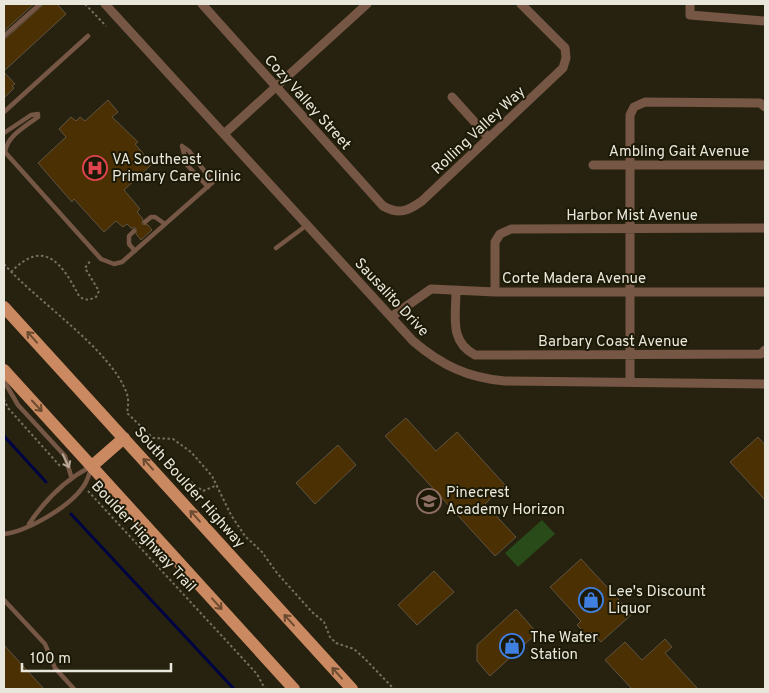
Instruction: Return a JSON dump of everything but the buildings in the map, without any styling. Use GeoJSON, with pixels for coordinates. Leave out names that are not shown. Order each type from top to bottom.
{"type":"FeatureCollection","features":[{"type":"Feature","properties":{"kind":"main road","name":"South Boulder Highway"},"geometry":{"type":"LineString","coordinates":[[4,307],[352,689]]}},
{"type":"Feature","properties":{"kind":"main road"},"geometry":{"type":"LineString","coordinates":[[4,370],[294,689]]}},
{"type":"Feature","properties":{"kind":"main road"},"geometry":{"type":"LineString","coordinates":[[92,466],[124,438]]}},
{"type":"Feature","properties":{"kind":"street","name":"Sausalito Drive"},"geometry":{"type":"LineString","coordinates":[[105,4],[391,317],[432,358],[470,376],[505,381],[765,384]]}},
{"type":"Feature","properties":{"kind":"street","name":"Cozy Valley Street"},"geometry":{"type":"LineString","coordinates":[[202,4],[383,206],[399,212]]}},
{"type":"Feature","properties":{"kind":"street"},"geometry":{"type":"LineString","coordinates":[[224,134],[367,4]]}},
{"type":"Feature","properties":{"kind":"street","name":"Rolling Valley Way"},"geometry":{"type":"LineString","coordinates":[[399,212],[410,209],[422,201],[488,138],[558,76],[564,68],[566,58],[564,48],[521,4]]}},
{"type":"Feature","properties":{"kind":"street"},"geometry":{"type":"LineString","coordinates":[[690,4],[690,15],[765,21]]}},
{"type":"Feature","properties":{"kind":"street"},"geometry":{"type":"LineString","coordinates":[[452,98],[488,138]]}},
{"type":"Feature","properties":{"kind":"street"},"geometry":{"type":"LineString","coordinates":[[630,382],[630,115],[634,107],[645,102],[760,103],[765,107]]}},
{"type":"Feature","properties":{"kind":"street","name":"Ambling Gait Avenue"},"geometry":{"type":"LineString","coordinates":[[593,166],[765,165]]}},
{"type":"Feature","properties":{"kind":"street","name":"Harbor Mist Avenue"},"geometry":{"type":"LineString","coordinates":[[495,292],[495,242],[500,234],[511,229],[765,228]]}},
{"type":"Feature","properties":{"kind":"street","name":"Corte Madera Avenue"},"geometry":{"type":"LineString","coordinates":[[391,317],[431,289],[495,292],[765,292]]}},
{"type":"Feature","properties":{"kind":"street","name":"Barbary Coast Avenue"},"geometry":{"type":"LineString","coordinates":[[456,290],[456,337],[463,348],[475,355],[761,354],[765,350]]}},
{"type":"Feature","properties":{"kind":"lane"},"geometry":{"type":"LineString","coordinates":[[4,36],[40,4]]}},
{"type":"Feature","properties":{"kind":"lane"},"geometry":{"type":"LineString","coordinates":[[4,112],[88,36]]}},
{"type":"Feature","properties":{"kind":"lane"},"geometry":{"type":"LineString","coordinates":[[4,133],[31,115],[38,114],[38,117],[12,138],[7,144],[5,152],[101,259],[114,264],[122,262],[213,182],[189,151],[182,146],[187,166],[208,186]]}},
{"type":"Feature","properties":{"kind":"lane"},"geometry":{"type":"LineString","coordinates":[[145,222],[151,217],[155,217],[165,224]]}},
{"type":"Feature","properties":{"kind":"lane"},"geometry":{"type":"LineString","coordinates":[[276,248],[307,225]]}},
{"type":"Feature","properties":{"kind":"lane"},"geometry":{"type":"LineString","coordinates":[[134,231],[128,240],[135,251]]}},
{"type":"Feature","properties":{"kind":"lane"},"geometry":{"type":"LineString","coordinates":[[4,382],[23,411],[65,456],[71,476]]}},
{"type":"Feature","properties":{"kind":"lane"},"geometry":{"type":"LineString","coordinates":[[29,525],[39,509],[71,476],[92,466]]}},
{"type":"Feature","properties":{"kind":"lane"},"geometry":{"type":"LineString","coordinates":[[4,534],[20,530],[49,517],[83,487],[92,466]]}},
{"type":"Feature","properties":{"kind":"lane"},"geometry":{"type":"LineString","coordinates":[[4,600],[45,644],[55,668],[74,689]]}},
{"type":"Feature","properties":{"kind":"path"},"geometry":{"type":"LineString","coordinates":[[85,4],[106,26]]}},
{"type":"Feature","properties":{"kind":"path"},"geometry":{"type":"LineString","coordinates":[[11,272],[30,256],[41,256],[59,264],[79,296],[84,300],[90,300],[96,297],[98,291],[84,268],[92,259]]}},
{"type":"Feature","properties":{"kind":"path"},"geometry":{"type":"LineString","coordinates":[[4,264],[85,339],[108,365],[128,397],[128,413],[139,425],[153,438],[172,439],[180,442],[203,465],[217,485],[231,515],[245,536],[262,552],[277,573],[312,612],[324,622],[330,637],[336,643],[359,654],[394,689]]}},
{"type":"Feature","properties":{"kind":"path","name":"Boulder Highway Trail"},"geometry":{"type":"LineString","coordinates":[[4,399],[8,408],[71,476]]}},
{"type":"Feature","properties":{"kind":"path"},"geometry":{"type":"LineString","coordinates":[[191,482],[203,492],[217,485]]}},
{"type":"Feature","properties":{"kind":"path","name":"Boulder Highway Trail"},"geometry":{"type":"LineString","coordinates":[[83,487],[257,674],[265,689]]}},
{"type":"Feature","properties":{"kind":"green space"},"geometry":{"type":"Polygon","coordinates":[[[542,520],[555,534],[518,567],[505,553],[542,520]]]}},
{"type":"Feature","properties":{"kind":"waterway"},"geometry":{"type":"LineString","coordinates":[[4,436],[46,482]]}},
{"type":"Feature","properties":{"kind":"waterway"},"geometry":{"type":"LineString","coordinates":[[71,514],[234,689]]}},
{"type":"Feature","properties":{"kind":"place","name":"VA Southeast Primary Care Clinic"},"geometry":{"type":"Point","coordinates":[95,168]}},
{"type":"Feature","properties":{"kind":"place","name":"Pinecrest Academy Horizon"},"geometry":{"type":"Point","coordinates":[429,501]}},
{"type":"Feature","properties":{"kind":"place","name":"Lee's Discount Liquor"},"geometry":{"type":"Point","coordinates":[591,600]}},
{"type":"Feature","properties":{"kind":"place","name":"The Water Station"},"geometry":{"type":"Point","coordinates":[512,646]}}]}
